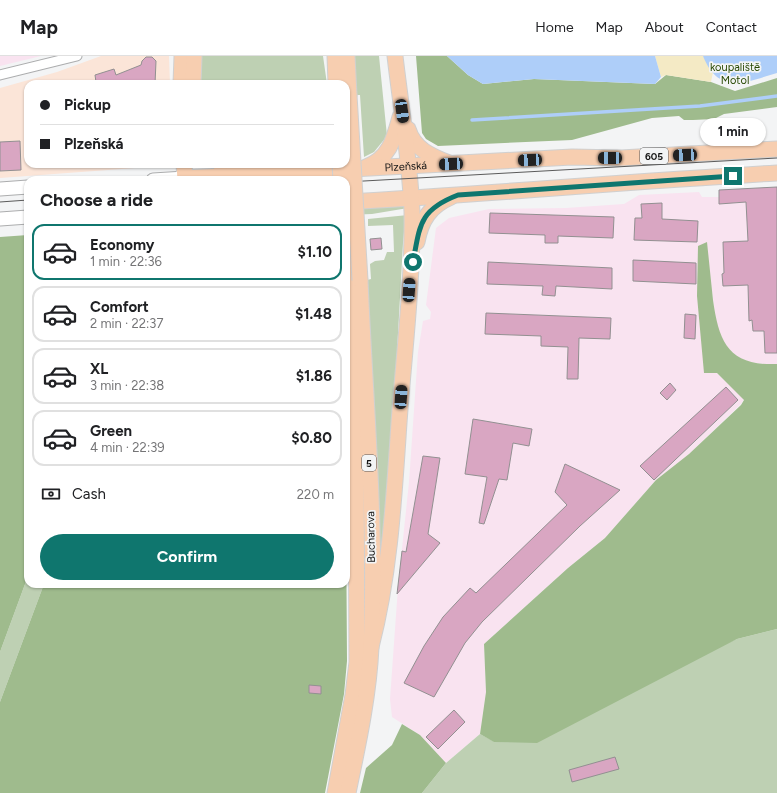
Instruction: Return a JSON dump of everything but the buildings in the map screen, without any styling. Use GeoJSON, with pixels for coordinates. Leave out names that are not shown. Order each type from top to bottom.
{"type":"FeatureCollection","features":[{"type":"Feature","properties":{"kind":"main road"},"geometry":{"type":"LineString","coordinates":[[181,80],[182,56]]}},
{"type":"Feature","properties":{"kind":"main road"},"geometry":{"type":"LineString","coordinates":[[193,80],[194,56]]}},
{"type":"Feature","properties":{"kind":"main road"},"geometry":{"type":"LineString","coordinates":[[330,56],[335,80]]}},
{"type":"Feature","properties":{"kind":"main road"},"geometry":{"type":"LineString","coordinates":[[335,56],[335,80]]}},
{"type":"Feature","properties":{"kind":"main road","name":"5"},"geometry":{"type":"LineString","coordinates":[[347,56],[348,80]]}},
{"type":"Feature","properties":{"kind":"main road"},"geometry":{"type":"LineString","coordinates":[[371,647],[381,606],[386,565],[397,458],[410,276],[410,198],[408,166],[395,56]]}},
{"type":"Feature","properties":{"kind":"main road"},"geometry":{"type":"LineString","coordinates":[[402,111],[410,136],[414,142],[423,150],[451,164]]}},
{"type":"Feature","properties":{"kind":"main road"},"geometry":{"type":"LineString","coordinates":[[357,169],[374,164],[388,151],[393,143],[402,111]]}},
{"type":"Feature","properties":{"kind":"main road","name":"5"},"geometry":{"type":"LineString","coordinates":[[350,142],[353,281]]}},
{"type":"Feature","properties":{"kind":"main road","name":"Plzeňská"},"geometry":{"type":"LineString","coordinates":[[175,176],[185,174],[261,174],[572,157],[621,158],[777,150]]}},
{"type":"Feature","properties":{"kind":"main road"},"geometry":{"type":"LineString","coordinates":[[236,168],[261,174]]}},
{"type":"Feature","properties":{"kind":"main road","name":"605"},"geometry":{"type":"LineString","coordinates":[[350,202],[575,188],[659,180],[777,173]]}},
{"type":"Feature","properties":{"kind":"main road"},"geometry":{"type":"LineString","coordinates":[[0,189],[24,187]]}},
{"type":"Feature","properties":{"kind":"main road"},"geometry":{"type":"LineString","coordinates":[[410,276],[418,236],[425,217],[439,203],[458,195]]}},
{"type":"Feature","properties":{"kind":"main road"},"geometry":{"type":"LineString","coordinates":[[0,219],[24,217]]}},
{"type":"Feature","properties":{"kind":"main road","name":"5"},"geometry":{"type":"LineString","coordinates":[[350,273],[353,281]]}},
{"type":"Feature","properties":{"kind":"main road","name":"Bucharova"},"geometry":{"type":"LineString","coordinates":[[353,281],[357,662],[355,722]]}},
{"type":"Feature","properties":{"kind":"main road","name":"Bucharova"},"geometry":{"type":"LineString","coordinates":[[348,793],[348,764],[355,722],[371,647],[370,482],[353,281]]}},
{"type":"Feature","properties":{"kind":"main road"},"geometry":{"type":"LineString","coordinates":[[350,480],[356,495]]}},
{"type":"Feature","properties":{"kind":"main road","name":"Bucharova"},"geometry":{"type":"LineString","coordinates":[[335,793],[348,764]]}},
{"type":"Feature","properties":{"kind":"street"},"geometry":{"type":"LineString","coordinates":[[0,75],[77,56]]}},
{"type":"Feature","properties":{"kind":"shaded area"},"geometry":{"type":"Polygon","coordinates":[[[0,56],[41,56],[0,66],[0,56]]]}},
{"type":"Feature","properties":{"kind":"shaded area"},"geometry":{"type":"Polygon","coordinates":[[[101,56],[169,56],[170,80],[28,80],[57,72],[101,56]]]}},
{"type":"Feature","properties":{"kind":"shaded area"},"geometry":{"type":"Polygon","coordinates":[[[24,81],[24,168],[135,168],[0,178],[0,88],[24,81]]]}},
{"type":"Feature","properties":{"kind":"shaded area"},"geometry":{"type":"Polygon","coordinates":[[[777,187],[777,364],[749,362],[736,356],[727,347],[721,337],[716,323],[712,290],[704,373],[717,373],[744,399],[741,404],[689,454],[656,480],[605,538],[568,568],[484,644],[486,692],[480,734],[446,763],[420,735],[392,717],[390,699],[398,587],[409,482],[418,352],[423,321],[430,319],[431,312],[426,305],[436,228],[449,218],[489,209],[566,208],[624,204],[639,195],[699,192],[702,197],[719,197],[719,190],[777,187]]]}},
{"type":"Feature","properties":{"kind":"green space"},"geometry":{"type":"Polygon","coordinates":[[[200,56],[323,56],[326,80],[198,80],[200,56]]]}},
{"type":"Feature","properties":{"kind":"green space"},"geometry":{"type":"Polygon","coordinates":[[[354,56],[379,56],[387,136],[374,152],[364,157],[360,95],[356,95],[354,56]]]}},
{"type":"Feature","properties":{"kind":"green space"},"geometry":{"type":"Polygon","coordinates":[[[416,56],[447,56],[468,75],[483,84],[534,79],[655,84],[666,75],[711,82],[735,91],[777,78],[777,107],[724,114],[714,119],[684,120],[679,116],[652,118],[572,140],[438,146],[426,139],[422,133],[416,56]]]}},
{"type":"Feature","properties":{"kind":"green space"},"geometry":{"type":"Polygon","coordinates":[[[406,206],[408,208],[372,214],[350,215],[350,209],[406,206]]]}},
{"type":"Feature","properties":{"kind":"green space"},"geometry":{"type":"Polygon","coordinates":[[[408,215],[407,230],[404,232],[403,243],[391,461],[381,555],[379,555],[367,280],[371,279],[370,264],[375,261],[384,260],[387,252],[394,252],[393,225],[368,226],[368,219],[408,215]]]}},
{"type":"Feature","properties":{"kind":"green space"},"geometry":{"type":"Polygon","coordinates":[[[24,235],[24,587],[0,652],[0,237],[24,235]]]}},
{"type":"Feature","properties":{"kind":"green space"},"geometry":{"type":"Polygon","coordinates":[[[707,242],[713,300],[723,340],[729,349],[737,356],[748,361],[761,364],[777,364],[777,629],[737,639],[537,743],[494,742],[480,734],[486,692],[484,644],[568,568],[605,538],[656,480],[689,454],[741,405],[744,400],[717,373],[704,373],[697,296],[698,246],[707,242]]]}},
{"type":"Feature","properties":{"kind":"green space"},"geometry":{"type":"Polygon","coordinates":[[[24,587],[43,588],[0,702],[0,652],[24,587]]]}},
{"type":"Feature","properties":{"kind":"green space"},"geometry":{"type":"Polygon","coordinates":[[[43,588],[346,588],[347,661],[344,694],[325,793],[0,793],[0,702],[43,588]]]}},
{"type":"Feature","properties":{"kind":"green space"},"geometry":{"type":"Polygon","coordinates":[[[777,629],[777,793],[422,793],[446,763],[480,734],[495,742],[737,639],[777,629]]]}},
{"type":"Feature","properties":{"kind":"green space"},"geometry":{"type":"Polygon","coordinates":[[[402,724],[420,735],[446,763],[422,793],[360,793],[366,768],[392,745],[402,724]]]}},
{"type":"Feature","properties":{"kind":"sand"},"geometry":{"type":"Polygon","coordinates":[[[655,56],[703,56],[713,72],[711,82],[666,75],[661,77],[655,56]]]}},
{"type":"Feature","properties":{"kind":"water"},"geometry":{"type":"Polygon","coordinates":[[[447,56],[655,56],[661,77],[655,84],[534,79],[483,84],[468,75],[447,56]]]}},
{"type":"Feature","properties":{"kind":"water"},"geometry":{"type":"Polygon","coordinates":[[[703,56],[777,56],[777,73],[744,82],[734,83],[725,81],[717,77],[710,69],[703,56]]]}},
{"type":"Feature","properties":{"kind":"waterway"},"geometry":{"type":"LineString","coordinates":[[472,120],[700,106],[777,96]]}},
{"type":"Feature","properties":{"kind":"tram line"},"geometry":{"type":"LineString","coordinates":[[350,182],[777,158]]}},
{"type":"Feature","properties":{"kind":"tram line"},"geometry":{"type":"LineString","coordinates":[[0,202],[24,200]]}},
{"type":"Feature","properties":{"kind":"route"},"geometry":{"type":"LineString","coordinates":[[413,262],[420,227],[425,217],[439,203],[458,195],[733,176]]}},
{"type":"Feature","properties":{"kind":"park label","name":"koupaliště Motol"},"geometry":{"type":"Point","coordinates":[735,73]}}]}
